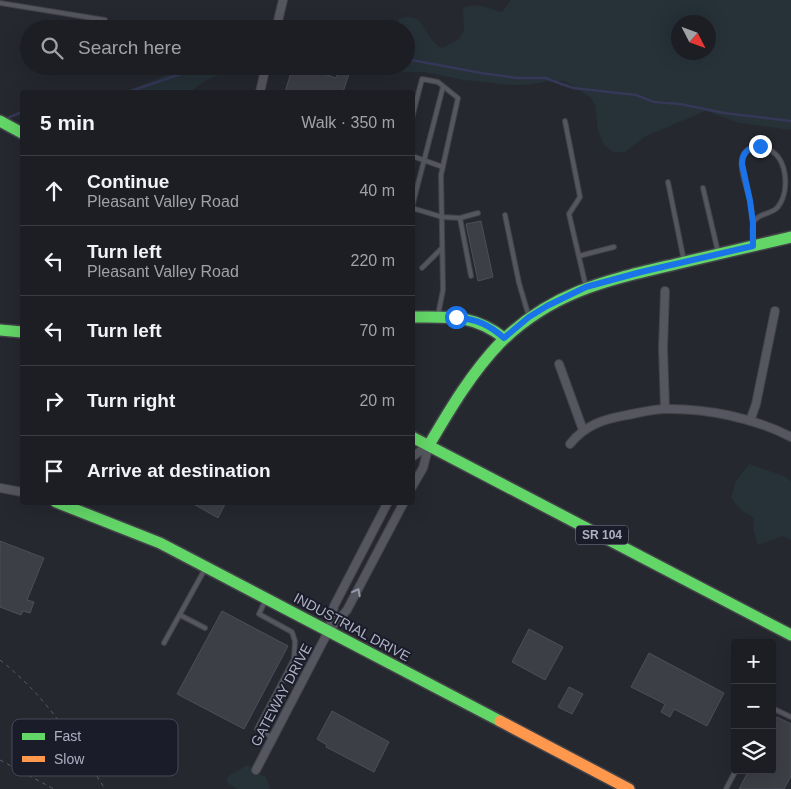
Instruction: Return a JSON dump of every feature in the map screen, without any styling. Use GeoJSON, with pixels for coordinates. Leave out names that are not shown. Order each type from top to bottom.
{"type":"FeatureCollection","features":[{"type":"Feature","properties":{"kind":"street"},"geometry":{"type":"LineString","coordinates":[[278,20],[283,0]]}},
{"type":"Feature","properties":{"kind":"street"},"geometry":{"type":"LineString","coordinates":[[260,90],[264,75]]}},
{"type":"Feature","properties":{"kind":"street"},"geometry":{"type":"LineString","coordinates":[[4,123],[20,132]]}},
{"type":"Feature","properties":{"kind":"street"},"geometry":{"type":"LineString","coordinates":[[415,482],[423,468],[428,445],[469,380],[487,356],[504,338],[529,317],[586,287],[616,278],[791,237]]}},
{"type":"Feature","properties":{"kind":"street"},"geometry":{"type":"LineString","coordinates":[[665,291],[663,348],[665,409]]}},
{"type":"Feature","properties":{"kind":"street"},"geometry":{"type":"LineString","coordinates":[[750,421],[756,404],[775,311]]}},
{"type":"Feature","properties":{"kind":"street"},"geometry":{"type":"LineString","coordinates":[[415,317],[473,319],[492,328],[504,338]]}},
{"type":"Feature","properties":{"kind":"street"},"geometry":{"type":"LineString","coordinates":[[0,330],[20,332]]}},
{"type":"Feature","properties":{"kind":"street"},"geometry":{"type":"LineString","coordinates":[[559,364],[583,430]]}},
{"type":"Feature","properties":{"kind":"street"},"geometry":{"type":"LineString","coordinates":[[570,444],[583,430],[594,423],[615,417],[665,409],[705,411],[750,421],[791,437]]}},
{"type":"Feature","properties":{"kind":"street","name":"SR 104"},"geometry":{"type":"LineString","coordinates":[[415,438],[791,635]]}},
{"type":"Feature","properties":{"kind":"street"},"geometry":{"type":"LineString","coordinates":[[415,455],[428,445]]}},
{"type":"Feature","properties":{"kind":"street"},"geometry":{"type":"LineString","coordinates":[[0,488],[20,492]]}},
{"type":"Feature","properties":{"kind":"street","name":"INDUSTRIAL DRIVE"},"geometry":{"type":"LineString","coordinates":[[64,505],[135,532],[206,567],[630,789]]}},
{"type":"Feature","properties":{"kind":"street","name":"GATEWAY DRIVE"},"geometry":{"type":"LineString","coordinates":[[328,632],[334,606],[386,505]]}},
{"type":"Feature","properties":{"kind":"street","name":"GATEWAY DRIVE"},"geometry":{"type":"LineString","coordinates":[[256,770],[328,632],[347,610],[402,505]]}},
{"type":"Feature","properties":{"kind":"lane"},"geometry":{"type":"LineString","coordinates":[[0,3],[105,20]]}},
{"type":"Feature","properties":{"kind":"lane"},"geometry":{"type":"LineString","coordinates":[[415,106],[422,78],[438,82],[458,98],[441,175],[443,290],[438,317]]}},
{"type":"Feature","properties":{"kind":"lane"},"geometry":{"type":"LineString","coordinates":[[415,198],[443,87]]}},
{"type":"Feature","properties":{"kind":"lane"},"geometry":{"type":"LineString","coordinates":[[565,121],[580,198],[569,214],[586,287]]}},
{"type":"Feature","properties":{"kind":"lane"},"geometry":{"type":"LineString","coordinates":[[753,223],[756,219],[778,206],[785,189],[786,178],[779,159],[772,151],[760,146],[745,152],[742,158],[743,175],[750,201],[753,223],[753,246]]}},
{"type":"Feature","properties":{"kind":"lane"},"geometry":{"type":"LineString","coordinates":[[415,157],[443,167]]}},
{"type":"Feature","properties":{"kind":"lane"},"geometry":{"type":"LineString","coordinates":[[668,182],[684,262]]}},
{"type":"Feature","properties":{"kind":"lane"},"geometry":{"type":"LineString","coordinates":[[703,188],[718,254]]}},
{"type":"Feature","properties":{"kind":"lane"},"geometry":{"type":"LineString","coordinates":[[415,208],[442,217],[460,218],[478,213]]}},
{"type":"Feature","properties":{"kind":"lane"},"geometry":{"type":"LineString","coordinates":[[505,215],[519,283],[529,317]]}},
{"type":"Feature","properties":{"kind":"lane"},"geometry":{"type":"LineString","coordinates":[[460,218],[471,276]]}},
{"type":"Feature","properties":{"kind":"lane"},"geometry":{"type":"LineString","coordinates":[[579,256],[614,247]]}},
{"type":"Feature","properties":{"kind":"lane"},"geometry":{"type":"LineString","coordinates":[[422,268],[441,249]]}},
{"type":"Feature","properties":{"kind":"lane"},"geometry":{"type":"LineString","coordinates":[[164,643],[206,567]]}},
{"type":"Feature","properties":{"kind":"lane"},"geometry":{"type":"LineString","coordinates":[[266,599],[258,614],[292,632],[295,641],[294,659],[257,729],[273,738]]}},
{"type":"Feature","properties":{"kind":"lane"},"geometry":{"type":"LineString","coordinates":[[180,615],[205,628]]}},
{"type":"Feature","properties":{"kind":"lane"},"geometry":{"type":"LineString","coordinates":[[776,710],[791,716]]}},
{"type":"Feature","properties":{"kind":"lane"},"geometry":{"type":"LineString","coordinates":[[726,789],[734,774]]}},
{"type":"Feature","properties":{"kind":"path"},"geometry":{"type":"LineString","coordinates":[[0,660],[38,695],[58,719]]}},
{"type":"Feature","properties":{"kind":"path"},"geometry":{"type":"LineString","coordinates":[[0,760],[12,766]]}},
{"type":"Feature","properties":{"kind":"path"},"geometry":{"type":"LineString","coordinates":[[30,776],[54,789]]}},
{"type":"Feature","properties":{"kind":"path"},"geometry":{"type":"LineString","coordinates":[[97,776],[105,789]]}},
{"type":"Feature","properties":{"kind":"shaded area"},"geometry":{"type":"Polygon","coordinates":[[[511,0],[791,0],[791,130],[739,123],[706,111],[646,136],[625,152],[613,152],[604,145],[598,132],[595,105],[591,98],[565,81],[511,85],[415,72],[415,20],[399,19],[408,17],[420,21],[431,38],[442,48],[458,40],[464,30],[463,8],[472,5],[499,12],[503,11],[511,0]]]}},
{"type":"Feature","properties":{"kind":"shaded area"},"geometry":{"type":"Polygon","coordinates":[[[166,75],[220,75],[207,80],[194,90],[130,90],[166,75]]]}},
{"type":"Feature","properties":{"kind":"shaded area"},"geometry":{"type":"Polygon","coordinates":[[[749,464],[784,476],[791,481],[791,540],[783,536],[758,545],[753,529],[754,518],[742,511],[731,498],[736,481],[749,464]]]}},
{"type":"Feature","properties":{"kind":"shaded area"},"geometry":{"type":"Polygon","coordinates":[[[248,765],[256,773],[266,777],[270,789],[237,789],[226,782],[229,775],[248,765]]]}},
{"type":"Feature","properties":{"kind":"building"},"geometry":{"type":"Polygon","coordinates":[[[290,75],[327,75],[336,78],[337,75],[349,75],[344,90],[286,90],[290,75]]]}},
{"type":"Feature","properties":{"kind":"building"},"geometry":{"type":"Polygon","coordinates":[[[481,221],[493,277],[478,281],[466,224],[481,221]]]}},
{"type":"Feature","properties":{"kind":"building"},"geometry":{"type":"Polygon","coordinates":[[[195,505],[224,505],[218,518],[195,505]]]}},
{"type":"Feature","properties":{"kind":"building"},"geometry":{"type":"Polygon","coordinates":[[[0,541],[44,558],[27,600],[34,602],[30,613],[23,611],[21,615],[0,607],[0,541]]]}},
{"type":"Feature","properties":{"kind":"building"},"geometry":{"type":"Polygon","coordinates":[[[222,611],[288,646],[244,729],[177,694],[222,611]]]}},
{"type":"Feature","properties":{"kind":"building"},"geometry":{"type":"Polygon","coordinates":[[[529,629],[563,647],[545,680],[512,662],[529,629]]]}},
{"type":"Feature","properties":{"kind":"building"},"geometry":{"type":"Polygon","coordinates":[[[649,653],[724,693],[707,726],[674,709],[670,717],[661,712],[665,704],[631,687],[649,653]]]}},
{"type":"Feature","properties":{"kind":"building"},"geometry":{"type":"Polygon","coordinates":[[[569,687],[583,694],[572,714],[558,707],[569,687]]]}},
{"type":"Feature","properties":{"kind":"building"},"geometry":{"type":"Polygon","coordinates":[[[332,711],[389,742],[374,772],[326,747],[327,745],[317,739],[332,711]]]}},
{"type":"Feature","properties":{"kind":"building"},"geometry":{"type":"Polygon","coordinates":[[[777,717],[791,724],[791,776],[784,789],[739,789],[747,774],[776,774],[777,717]]]}},
{"type":"Feature","properties":{"kind":"waterway"},"geometry":{"type":"LineString","coordinates":[[415,61],[517,78],[545,78],[573,88],[636,95],[654,102],[680,104],[724,113],[791,121]]}},
{"type":"Feature","properties":{"kind":"waterway"},"geometry":{"type":"LineString","coordinates":[[134,90],[178,75]]}},
{"type":"Feature","properties":{"kind":"waterway"},"geometry":{"type":"LineString","coordinates":[[5,119],[20,113]]}},
{"type":"Feature","properties":{"kind":"traffic: fast"},"geometry":{"type":"LineString","coordinates":[[0,121],[20,132]]}},
{"type":"Feature","properties":{"kind":"traffic: fast"},"geometry":{"type":"LineString","coordinates":[[429,445],[462,391],[490,354],[521,325],[561,299],[604,282],[791,237]]}},
{"type":"Feature","properties":{"kind":"traffic: fast"},"geometry":{"type":"LineString","coordinates":[[415,317],[461,318],[493,330],[504,338]]}},
{"type":"Feature","properties":{"kind":"traffic: fast"},"geometry":{"type":"LineString","coordinates":[[0,330],[20,332]]}},
{"type":"Feature","properties":{"kind":"traffic: fast"},"geometry":{"type":"LineString","coordinates":[[415,439],[791,635]]}},
{"type":"Feature","properties":{"kind":"traffic: fast"},"geometry":{"type":"LineString","coordinates":[[64,505],[160,543],[500,721]]}},
{"type":"Feature","properties":{"kind":"traffic: slow"},"geometry":{"type":"LineString","coordinates":[[500,721],[629,789]]}},
{"type":"Feature","properties":{"kind":"route"},"geometry":{"type":"LineString","coordinates":[[456,317],[482,322],[504,338],[529,317],[586,287],[608,280],[753,246],[753,223],[750,201],[743,175],[742,158],[745,152],[760,146]]}}]}
